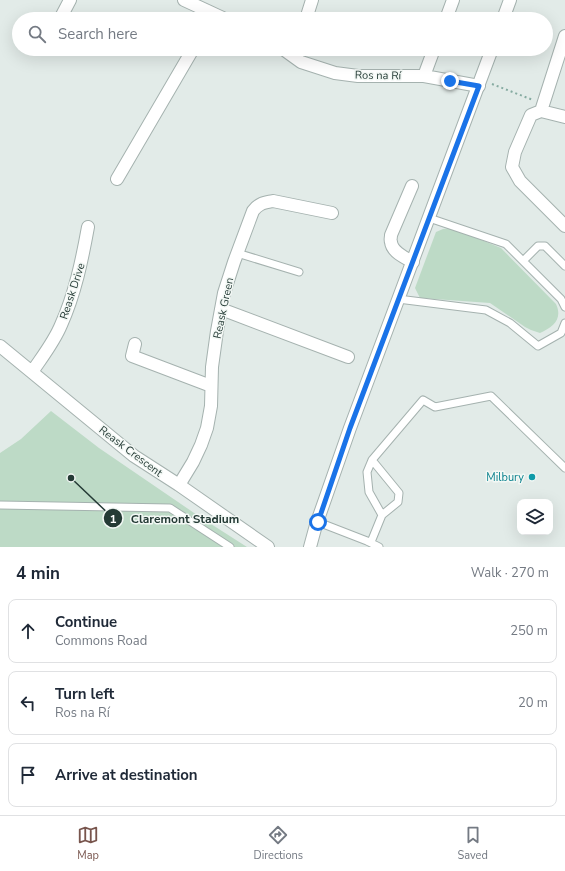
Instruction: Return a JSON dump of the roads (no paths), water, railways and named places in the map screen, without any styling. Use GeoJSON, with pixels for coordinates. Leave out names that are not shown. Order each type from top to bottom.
{"type":"FeatureCollection","features":[{"type":"Feature","properties":{"kind":"street"},"geometry":{"type":"LineString","coordinates":[[64,12],[70,0]]}},
{"type":"Feature","properties":{"kind":"street"},"geometry":{"type":"LineString","coordinates":[[184,0],[207,12]]}},
{"type":"Feature","properties":{"kind":"street"},"geometry":{"type":"LineString","coordinates":[[308,12],[312,0]]}},
{"type":"Feature","properties":{"kind":"street"},"geometry":{"type":"LineString","coordinates":[[449,12],[453,0]]}},
{"type":"Feature","properties":{"kind":"street"},"geometry":{"type":"LineString","coordinates":[[505,12],[509,1]]}},
{"type":"Feature","properties":{"kind":"street"},"geometry":{"type":"LineString","coordinates":[[565,36],[542,107],[531,115],[515,152],[512,167],[520,181],[565,226]]}},
{"type":"Feature","properties":{"kind":"street"},"geometry":{"type":"LineString","coordinates":[[117,179],[189,56]]}},
{"type":"Feature","properties":{"kind":"street","name":"Ros na Rí"},"geometry":{"type":"LineString","coordinates":[[297,56],[301,62],[335,73],[358,76],[424,76],[480,83]]}},
{"type":"Feature","properties":{"kind":"street"},"geometry":{"type":"LineString","coordinates":[[424,76],[431,56]]}},
{"type":"Feature","properties":{"kind":"street"},"geometry":{"type":"LineString","coordinates":[[310,547],[350,428],[490,56]]}},
{"type":"Feature","properties":{"kind":"street"},"geometry":{"type":"LineString","coordinates":[[542,107],[565,117]]}},
{"type":"Feature","properties":{"kind":"street"},"geometry":{"type":"LineString","coordinates":[[412,186],[391,235],[390,243],[393,249],[413,262]]}},
{"type":"Feature","properties":{"kind":"street","name":"Reask Green"},"geometry":{"type":"LineString","coordinates":[[179,485],[193,462],[201,445],[206,428],[211,406],[212,367],[224,293],[253,211],[257,206],[274,201],[332,213]]}},
{"type":"Feature","properties":{"kind":"street","name":"Reask Drive"},"geometry":{"type":"LineString","coordinates":[[32,372],[61,326],[70,304],[78,276],[88,227]]}},
{"type":"Feature","properties":{"kind":"street"},"geometry":{"type":"LineString","coordinates":[[221,309],[348,357]]}},
{"type":"Feature","properties":{"kind":"street"},"geometry":{"type":"LineString","coordinates":[[135,344],[132,356],[211,386]]}},
{"type":"Feature","properties":{"kind":"street","name":"Reask Crescent"},"geometry":{"type":"LineString","coordinates":[[0,346],[134,456],[179,485],[268,547]]}},
{"type":"Feature","properties":{"kind":"lane"},"geometry":{"type":"LineString","coordinates":[[429,218],[506,244],[561,299],[565,307]]}},
{"type":"Feature","properties":{"kind":"lane"},"geometry":{"type":"LineString","coordinates":[[523,261],[538,246],[545,246],[565,266]]}},
{"type":"Feature","properties":{"kind":"lane"},"geometry":{"type":"LineString","coordinates":[[237,253],[299,272]]}},
{"type":"Feature","properties":{"kind":"lane"},"geometry":{"type":"LineString","coordinates":[[398,299],[486,310],[510,324],[538,346],[561,333],[565,323]]}},
{"type":"Feature","properties":{"kind":"lane"},"geometry":{"type":"LineString","coordinates":[[382,515],[370,492],[367,472],[372,460],[423,400],[436,407],[491,396],[565,468]]}},
{"type":"Feature","properties":{"kind":"lane"},"geometry":{"type":"LineString","coordinates":[[371,542],[382,515],[398,502],[399,493],[372,460]]}},
{"type":"Feature","properties":{"kind":"lane"},"geometry":{"type":"LineString","coordinates":[[0,505],[170,508],[222,544],[230,547]]}},
{"type":"Feature","properties":{"kind":"lane"},"geometry":{"type":"LineString","coordinates":[[318,522],[371,542],[379,547]]}},
{"type":"Feature","properties":{"kind":"place","name":"Milbury"},"geometry":{"type":"Point","coordinates":[532,477]}},
{"type":"Feature","properties":{"kind":"place","name":"Claremont Stadium"},"geometry":{"type":"Point","coordinates":[71,478]}}]}
